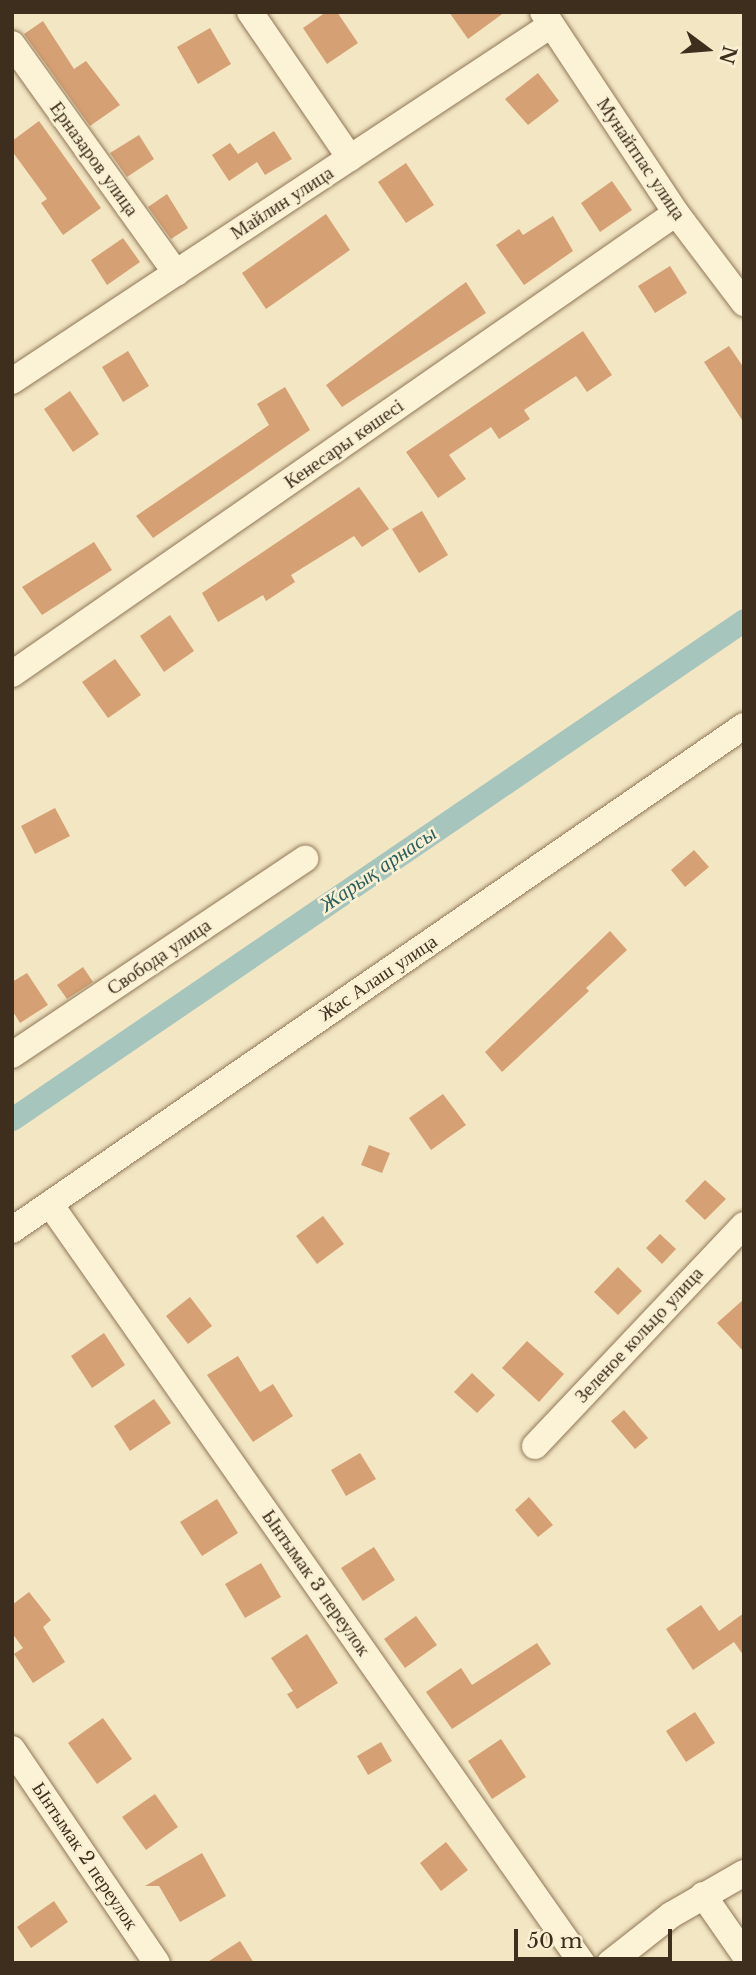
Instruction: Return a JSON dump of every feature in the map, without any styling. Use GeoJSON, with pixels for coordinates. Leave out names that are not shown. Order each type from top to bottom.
{"type":"FeatureCollection","features":[{"type":"Feature","properties":{"kind":"street"},"geometry":{"type":"LineString","coordinates":[[250,12],[350,158]]}},
{"type":"Feature","properties":{"kind":"street","name":"Майлин улица"},"geometry":{"type":"LineString","coordinates":[[12,381],[350,158],[547,19]]}},
{"type":"Feature","properties":{"kind":"street","name":"Мунайтпас улица"},"geometry":{"type":"LineString","coordinates":[[547,19],[676,214],[744,303]]}},
{"type":"Feature","properties":{"kind":"street","name":"Ерназаров улица"},"geometry":{"type":"LineString","coordinates":[[12,44],[176,273]]}},
{"type":"Feature","properties":{"kind":"street","name":"Кенесары көшесі"},"geometry":{"type":"LineString","coordinates":[[12,674],[676,214]]}},
{"type":"Feature","properties":{"kind":"street","name":"Жас Алаш улица"},"geometry":{"type":"LineString","coordinates":[[12,1230],[744,726]]}},
{"type":"Feature","properties":{"kind":"street","name":"Свобода улица"},"geometry":{"type":"LineString","coordinates":[[12,1055],[305,859]]}},
{"type":"Feature","properties":{"kind":"street","name":"Ынтымак 3 переулок"},"geometry":{"type":"LineString","coordinates":[[50,1204],[582,1963]]}},
{"type":"Feature","properties":{"kind":"street","name":"Зеленое кольцо улица"},"geometry":{"type":"LineString","coordinates":[[535,1446],[744,1225]]}},
{"type":"Feature","properties":{"kind":"street","name":"Ынтымак 2 переулок"},"geometry":{"type":"LineString","coordinates":[[12,1749],[157,1963]]}},
{"type":"Feature","properties":{"kind":"street"},"geometry":{"type":"LineString","coordinates":[[610,1963],[703,1895],[744,1872]]}},
{"type":"Feature","properties":{"kind":"street"},"geometry":{"type":"LineString","coordinates":[[703,1895],[744,1954]]}},
{"type":"Feature","properties":{"kind":"building"},"geometry":{"type":"Polygon","coordinates":[[[326,12],[337,12],[358,43],[327,64],[303,28],[326,12]]]}},
{"type":"Feature","properties":{"kind":"building"},"geometry":{"type":"Polygon","coordinates":[[[449,12],[505,12],[468,39],[449,12]]]}},
{"type":"Feature","properties":{"kind":"building"},"geometry":{"type":"Polygon","coordinates":[[[43,21],[74,69],[86,61],[120,105],[90,126],[24,34],[43,21]]]}},
{"type":"Feature","properties":{"kind":"building"},"geometry":{"type":"Polygon","coordinates":[[[210,28],[231,64],[198,84],[177,47],[210,28]]]}},
{"type":"Feature","properties":{"kind":"building"},"geometry":{"type":"Polygon","coordinates":[[[538,73],[559,101],[528,125],[505,99],[538,73]]]}},
{"type":"Feature","properties":{"kind":"building"},"geometry":{"type":"Polygon","coordinates":[[[39,121],[101,208],[63,235],[41,203],[47,199],[12,151],[12,141],[39,121]]]}},
{"type":"Feature","properties":{"kind":"building"},"geometry":{"type":"Polygon","coordinates":[[[274,131],[292,159],[265,175],[257,162],[229,181],[212,155],[230,143],[238,154],[274,131]]]}},
{"type":"Feature","properties":{"kind":"building"},"geometry":{"type":"Polygon","coordinates":[[[139,135],[154,159],[127,177],[110,153],[139,135]]]}},
{"type":"Feature","properties":{"kind":"building"},"geometry":{"type":"Polygon","coordinates":[[[406,163],[434,205],[406,223],[378,182],[406,163]]]}},
{"type":"Feature","properties":{"kind":"building"},"geometry":{"type":"Polygon","coordinates":[[[612,181],[632,210],[600,232],[581,203],[612,181]]]}},
{"type":"Feature","properties":{"kind":"building"},"geometry":{"type":"Polygon","coordinates":[[[167,194],[188,228],[171,239],[148,207],[167,194]]]}},
{"type":"Feature","properties":{"kind":"building"},"geometry":{"type":"Polygon","coordinates":[[[326,214],[350,250],[266,309],[242,273],[326,214]]]}},
{"type":"Feature","properties":{"kind":"building"},"geometry":{"type":"Polygon","coordinates":[[[553,216],[573,251],[524,285],[496,245],[519,229],[523,235],[553,216]]]}},
{"type":"Feature","properties":{"kind":"building"},"geometry":{"type":"Polygon","coordinates":[[[123,238],[140,262],[107,285],[91,260],[123,238]]]}},
{"type":"Feature","properties":{"kind":"building"},"geometry":{"type":"Polygon","coordinates":[[[670,266],[687,293],[655,313],[638,286],[670,266]]]}},
{"type":"Feature","properties":{"kind":"building"},"geometry":{"type":"Polygon","coordinates":[[[466,282],[486,313],[342,407],[326,385],[466,282]]]}},
{"type":"Feature","properties":{"kind":"building"},"geometry":{"type":"Polygon","coordinates":[[[583,331],[612,375],[587,392],[576,376],[524,410],[530,419],[499,439],[491,427],[449,455],[466,479],[438,498],[406,452],[583,331]]]}},
{"type":"Feature","properties":{"kind":"building"},"geometry":{"type":"Polygon","coordinates":[[[729,346],[744,368],[744,423],[704,362],[729,346]]]}},
{"type":"Feature","properties":{"kind":"building"},"geometry":{"type":"Polygon","coordinates":[[[128,351],[149,386],[123,402],[102,367],[128,351]]]}},
{"type":"Feature","properties":{"kind":"building"},"geometry":{"type":"Polygon","coordinates":[[[285,387],[310,430],[153,538],[136,516],[269,425],[257,404],[285,387]]]}},
{"type":"Feature","properties":{"kind":"building"},"geometry":{"type":"Polygon","coordinates":[[[70,391],[99,434],[73,452],[44,409],[70,391]]]}},
{"type":"Feature","properties":{"kind":"building"},"geometry":{"type":"Polygon","coordinates":[[[359,487],[389,529],[362,547],[354,536],[291,575],[295,582],[266,601],[263,595],[218,622],[202,593],[359,487]]]}},
{"type":"Feature","properties":{"kind":"building"},"geometry":{"type":"Polygon","coordinates":[[[422,511],[448,555],[419,573],[392,529],[422,511]]]}},
{"type":"Feature","properties":{"kind":"building"},"geometry":{"type":"Polygon","coordinates":[[[94,542],[112,570],[42,615],[22,587],[94,542]]]}},
{"type":"Feature","properties":{"kind":"building"},"geometry":{"type":"Polygon","coordinates":[[[170,615],[194,651],[164,672],[140,636],[170,615]]]}},
{"type":"Feature","properties":{"kind":"building"},"geometry":{"type":"Polygon","coordinates":[[[115,659],[141,695],[108,718],[82,682],[115,659]]]}},
{"type":"Feature","properties":{"kind":"building"},"geometry":{"type":"Polygon","coordinates":[[[55,808],[70,836],[35,854],[21,826],[55,808]]]}},
{"type":"Feature","properties":{"kind":"building"},"geometry":{"type":"Polygon","coordinates":[[[694,850],[709,867],[685,887],[671,870],[694,850]]]}},
{"type":"Feature","properties":{"kind":"building"},"geometry":{"type":"Polygon","coordinates":[[[610,931],[627,950],[586,988],[589,991],[502,1072],[485,1052],[610,931]]]}},
{"type":"Feature","properties":{"kind":"building"},"geometry":{"type":"Polygon","coordinates":[[[83,967],[93,982],[67,999],[57,985],[83,967]]]}},
{"type":"Feature","properties":{"kind":"building"},"geometry":{"type":"Polygon","coordinates":[[[27,973],[48,1005],[20,1023],[12,1010],[12,982],[27,973]]]}},
{"type":"Feature","properties":{"kind":"building"},"geometry":{"type":"Polygon","coordinates":[[[443,1094],[466,1125],[431,1150],[409,1118],[443,1094]]]}},
{"type":"Feature","properties":{"kind":"building"},"geometry":{"type":"Polygon","coordinates":[[[369,1145],[390,1153],[382,1173],[361,1165],[369,1145]]]}},
{"type":"Feature","properties":{"kind":"building"},"geometry":{"type":"Polygon","coordinates":[[[705,1180],[726,1199],[705,1220],[685,1201],[705,1180]]]}},
{"type":"Feature","properties":{"kind":"building"},"geometry":{"type":"Polygon","coordinates":[[[323,1216],[344,1244],[317,1264],[296,1236],[323,1216]]]}},
{"type":"Feature","properties":{"kind":"building"},"geometry":{"type":"Polygon","coordinates":[[[660,1234],[676,1249],[662,1264],[646,1248],[660,1234]]]}},
{"type":"Feature","properties":{"kind":"building"},"geometry":{"type":"Polygon","coordinates":[[[618,1267],[642,1291],[618,1315],[594,1292],[618,1267]]]}},
{"type":"Feature","properties":{"kind":"building"},"geometry":{"type":"Polygon","coordinates":[[[190,1297],[212,1326],[188,1344],[166,1316],[190,1297]]]}},
{"type":"Feature","properties":{"kind":"building"},"geometry":{"type":"Polygon","coordinates":[[[744,1299],[744,1352],[717,1323],[744,1299]]]}},
{"type":"Feature","properties":{"kind":"building"},"geometry":{"type":"Polygon","coordinates":[[[104,1333],[125,1365],[92,1388],[71,1356],[104,1333]]]}},
{"type":"Feature","properties":{"kind":"building"},"geometry":{"type":"Polygon","coordinates":[[[527,1341],[564,1374],[539,1402],[502,1368],[527,1341]]]}},
{"type":"Feature","properties":{"kind":"building"},"geometry":{"type":"Polygon","coordinates":[[[238,1356],[260,1392],[273,1384],[293,1416],[253,1442],[207,1375],[238,1356]]]}},
{"type":"Feature","properties":{"kind":"building"},"geometry":{"type":"Polygon","coordinates":[[[472,1373],[495,1395],[477,1413],[454,1392],[472,1373]]]}},
{"type":"Feature","properties":{"kind":"building"},"geometry":{"type":"Polygon","coordinates":[[[154,1399],[171,1423],[130,1451],[114,1426],[154,1399]]]}},
{"type":"Feature","properties":{"kind":"building"},"geometry":{"type":"Polygon","coordinates":[[[624,1410],[648,1438],[635,1449],[611,1421],[624,1410]]]}},
{"type":"Feature","properties":{"kind":"building"},"geometry":{"type":"Polygon","coordinates":[[[360,1453],[376,1479],[346,1496],[331,1470],[360,1453]]]}},
{"type":"Feature","properties":{"kind":"building"},"geometry":{"type":"Polygon","coordinates":[[[529,1497],[553,1525],[538,1537],[515,1510],[529,1497]]]}},
{"type":"Feature","properties":{"kind":"building"},"geometry":{"type":"Polygon","coordinates":[[[217,1499],[238,1533],[202,1556],[180,1522],[217,1499]]]}},
{"type":"Feature","properties":{"kind":"building"},"geometry":{"type":"Polygon","coordinates":[[[374,1547],[395,1580],[363,1601],[341,1568],[374,1547]]]}},
{"type":"Feature","properties":{"kind":"building"},"geometry":{"type":"Polygon","coordinates":[[[261,1563],[281,1597],[245,1618],[225,1584],[261,1563]]]}},
{"type":"Feature","properties":{"kind":"building"},"geometry":{"type":"Polygon","coordinates":[[[29,1592],[51,1620],[43,1627],[65,1662],[33,1683],[14,1654],[23,1648],[12,1633],[12,1605],[29,1592]]]}},
{"type":"Feature","properties":{"kind":"building"},"geometry":{"type":"Polygon","coordinates":[[[701,1605],[719,1631],[744,1613],[744,1656],[734,1642],[693,1670],[666,1629],[701,1605]]]}},
{"type":"Feature","properties":{"kind":"building"},"geometry":{"type":"Polygon","coordinates":[[[416,1616],[437,1645],[405,1668],[384,1639],[416,1616]]]}},
{"type":"Feature","properties":{"kind":"building"},"geometry":{"type":"Polygon","coordinates":[[[307,1634],[338,1683],[297,1709],[287,1694],[293,1691],[271,1658],[307,1634]]]}},
{"type":"Feature","properties":{"kind":"building"},"geometry":{"type":"Polygon","coordinates":[[[537,1643],[551,1664],[452,1729],[426,1692],[461,1668],[472,1685],[537,1643]]]}},
{"type":"Feature","properties":{"kind":"building"},"geometry":{"type":"Polygon","coordinates":[[[695,1712],[715,1743],[686,1762],[666,1731],[695,1712]]]}},
{"type":"Feature","properties":{"kind":"building"},"geometry":{"type":"Polygon","coordinates":[[[103,1718],[132,1759],[97,1784],[68,1743],[103,1718]]]}},
{"type":"Feature","properties":{"kind":"building"},"geometry":{"type":"Polygon","coordinates":[[[501,1739],[526,1777],[492,1799],[468,1761],[501,1739]]]}},
{"type":"Feature","properties":{"kind":"building"},"geometry":{"type":"Polygon","coordinates":[[[381,1742],[392,1761],[368,1775],[357,1756],[381,1742]]]}},
{"type":"Feature","properties":{"kind":"building"},"geometry":{"type":"Polygon","coordinates":[[[155,1794],[178,1827],[146,1850],[122,1817],[155,1794]]]}},
{"type":"Feature","properties":{"kind":"building"},"geometry":{"type":"Polygon","coordinates":[[[446,1842],[468,1870],[441,1891],[420,1863],[446,1842]]]}},
{"type":"Feature","properties":{"kind":"building"},"geometry":{"type":"Polygon","coordinates":[[[202,1853],[226,1896],[180,1922],[159,1886],[145,1886],[202,1853]]]}},
{"type":"Feature","properties":{"kind":"building"},"geometry":{"type":"Polygon","coordinates":[[[54,1901],[68,1922],[31,1948],[17,1927],[54,1901]]]}},
{"type":"Feature","properties":{"kind":"building"},"geometry":{"type":"Polygon","coordinates":[[[240,1941],[254,1963],[206,1963],[240,1941]]]}},
{"type":"Feature","properties":{"kind":"waterway","name":"Жарық арнасы"},"geometry":{"type":"LineString","coordinates":[[12,1119],[744,620]]}}]}
